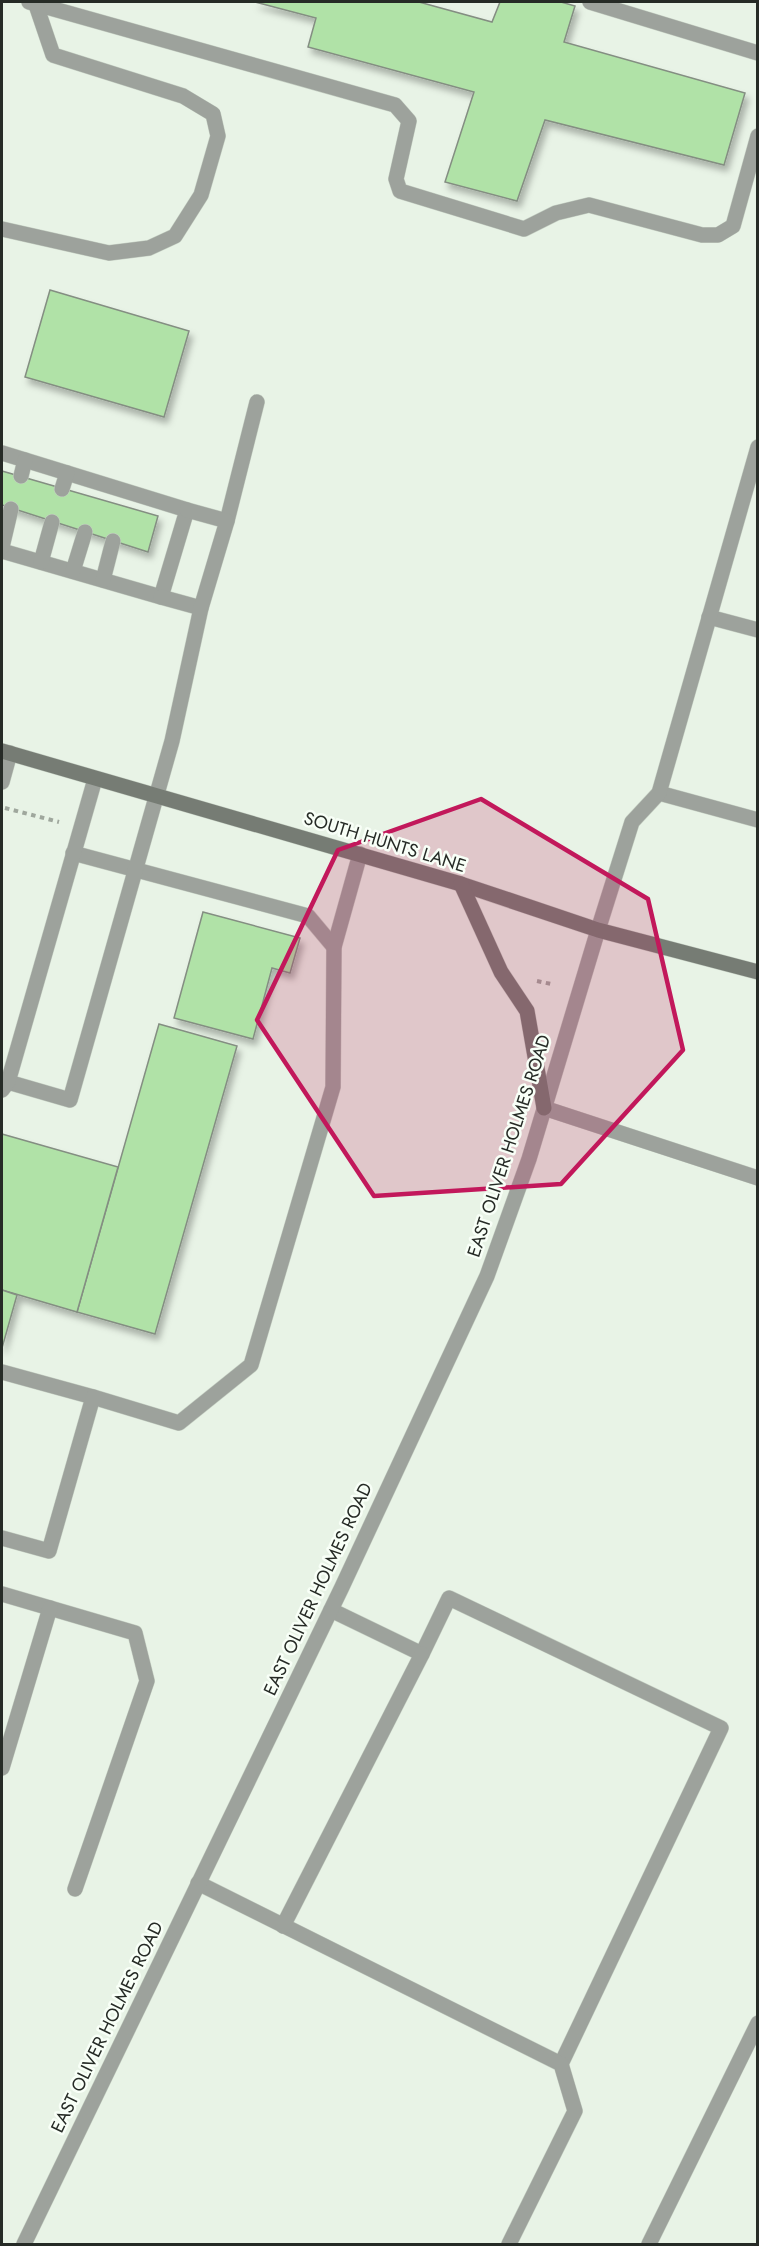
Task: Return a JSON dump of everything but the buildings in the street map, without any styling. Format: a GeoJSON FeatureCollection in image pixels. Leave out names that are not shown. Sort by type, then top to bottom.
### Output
{"type":"FeatureCollection","features":[{"type":"Feature","properties":{"kind":"main road","name":"SOUTH HUNTS LANE"},"geometry":{"type":"LineString","coordinates":[[6,752],[461,884],[598,930],[758,972]]}},
{"type":"Feature","properties":{"kind":"main road"},"geometry":{"type":"LineString","coordinates":[[461,884],[501,972],[527,1011],[544,1108]]}},
{"type":"Feature","properties":{"kind":"street"},"geometry":{"type":"LineString","coordinates":[[33,2],[395,105],[410,121],[396,179],[400,191],[524,229],[556,213],[589,205],[702,235],[718,235],[733,226],[758,136]]}},
{"type":"Feature","properties":{"kind":"street"},"geometry":{"type":"LineString","coordinates":[[2,229],[109,253],[149,248],[175,236],[201,195],[218,136],[213,114],[183,96],[53,56],[33,2]]}},
{"type":"Feature","properties":{"kind":"street"},"geometry":{"type":"LineString","coordinates":[[590,2],[758,53]]}},
{"type":"Feature","properties":{"kind":"street"},"geometry":{"type":"LineString","coordinates":[[95,779],[5,1086],[70,1100],[172,741],[201,608],[227,521],[257,402]]}},
{"type":"Feature","properties":{"kind":"street"},"geometry":{"type":"LineString","coordinates":[[758,447],[659,793],[758,820]]}},
{"type":"Feature","properties":{"kind":"street"},"geometry":{"type":"LineString","coordinates":[[2,453],[99,483],[125,499],[187,510],[227,521]]}},
{"type":"Feature","properties":{"kind":"street"},"geometry":{"type":"LineString","coordinates":[[21,476],[25,460]]}},
{"type":"Feature","properties":{"kind":"street"},"geometry":{"type":"LineString","coordinates":[[62,489],[67,473]]}},
{"type":"Feature","properties":{"kind":"street"},"geometry":{"type":"LineString","coordinates":[[94,498],[99,483]]}},
{"type":"Feature","properties":{"kind":"street"},"geometry":{"type":"LineString","coordinates":[[11,508],[2,549],[201,608]]}},
{"type":"Feature","properties":{"kind":"street"},"geometry":{"type":"LineString","coordinates":[[161,597],[187,510]]}},
{"type":"Feature","properties":{"kind":"street"},"geometry":{"type":"LineString","coordinates":[[41,562],[52,522]]}},
{"type":"Feature","properties":{"kind":"street"},"geometry":{"type":"LineString","coordinates":[[73,571],[85,531]]}},
{"type":"Feature","properties":{"kind":"street"},"geometry":{"type":"LineString","coordinates":[[103,580],[113,541]]}},
{"type":"Feature","properties":{"kind":"street"},"geometry":{"type":"LineString","coordinates":[[709,617],[758,630]]}},
{"type":"Feature","properties":{"kind":"street"},"geometry":{"type":"LineString","coordinates":[[2,782],[6,752]]}},
{"type":"Feature","properties":{"kind":"street","name":"EAST OLIVER HOLMES ROAD"},"geometry":{"type":"LineString","coordinates":[[24,2244],[331,1610],[487,1276],[544,1108],[632,822],[659,793]]}},
{"type":"Feature","properties":{"kind":"street"},"geometry":{"type":"LineString","coordinates":[[73,854],[308,916],[334,947]]}},
{"type":"Feature","properties":{"kind":"street"},"geometry":{"type":"LineString","coordinates":[[2,1372],[179,1423],[250,1365],[333,1087],[334,947],[360,854]]}},
{"type":"Feature","properties":{"kind":"street"},"geometry":{"type":"LineString","coordinates":[[544,1108],[758,1178]]}},
{"type":"Feature","properties":{"kind":"street"},"geometry":{"type":"LineString","coordinates":[[2,1538],[49,1551],[93,1397]]}},
{"type":"Feature","properties":{"kind":"street"},"geometry":{"type":"LineString","coordinates":[[2,1594],[135,1633],[147,1681],[75,1890]]}},
{"type":"Feature","properties":{"kind":"street"},"geometry":{"type":"LineString","coordinates":[[283,1926],[449,1598],[721,1728],[561,2064],[575,2111],[509,2244]]}},
{"type":"Feature","properties":{"kind":"street"},"geometry":{"type":"LineString","coordinates":[[2,1768],[51,1608]]}},
{"type":"Feature","properties":{"kind":"street"},"geometry":{"type":"LineString","coordinates":[[331,1610],[422,1654]]}},
{"type":"Feature","properties":{"kind":"street"},"geometry":{"type":"LineString","coordinates":[[198,1883],[561,2064]]}},
{"type":"Feature","properties":{"kind":"street"},"geometry":{"type":"LineString","coordinates":[[649,2244],[758,2023]]}},
{"type":"Feature","properties":{"kind":"path"},"geometry":{"type":"LineString","coordinates":[[537,981],[551,984]]}},
{"type":"Feature","properties":{"kind":"highlighted area"},"geometry":{"type":"Polygon","coordinates":[[[481,799],[648,899],[683,1050],[561,1184],[374,1196],[257,1020],[338,850],[481,799]]]}}]}
